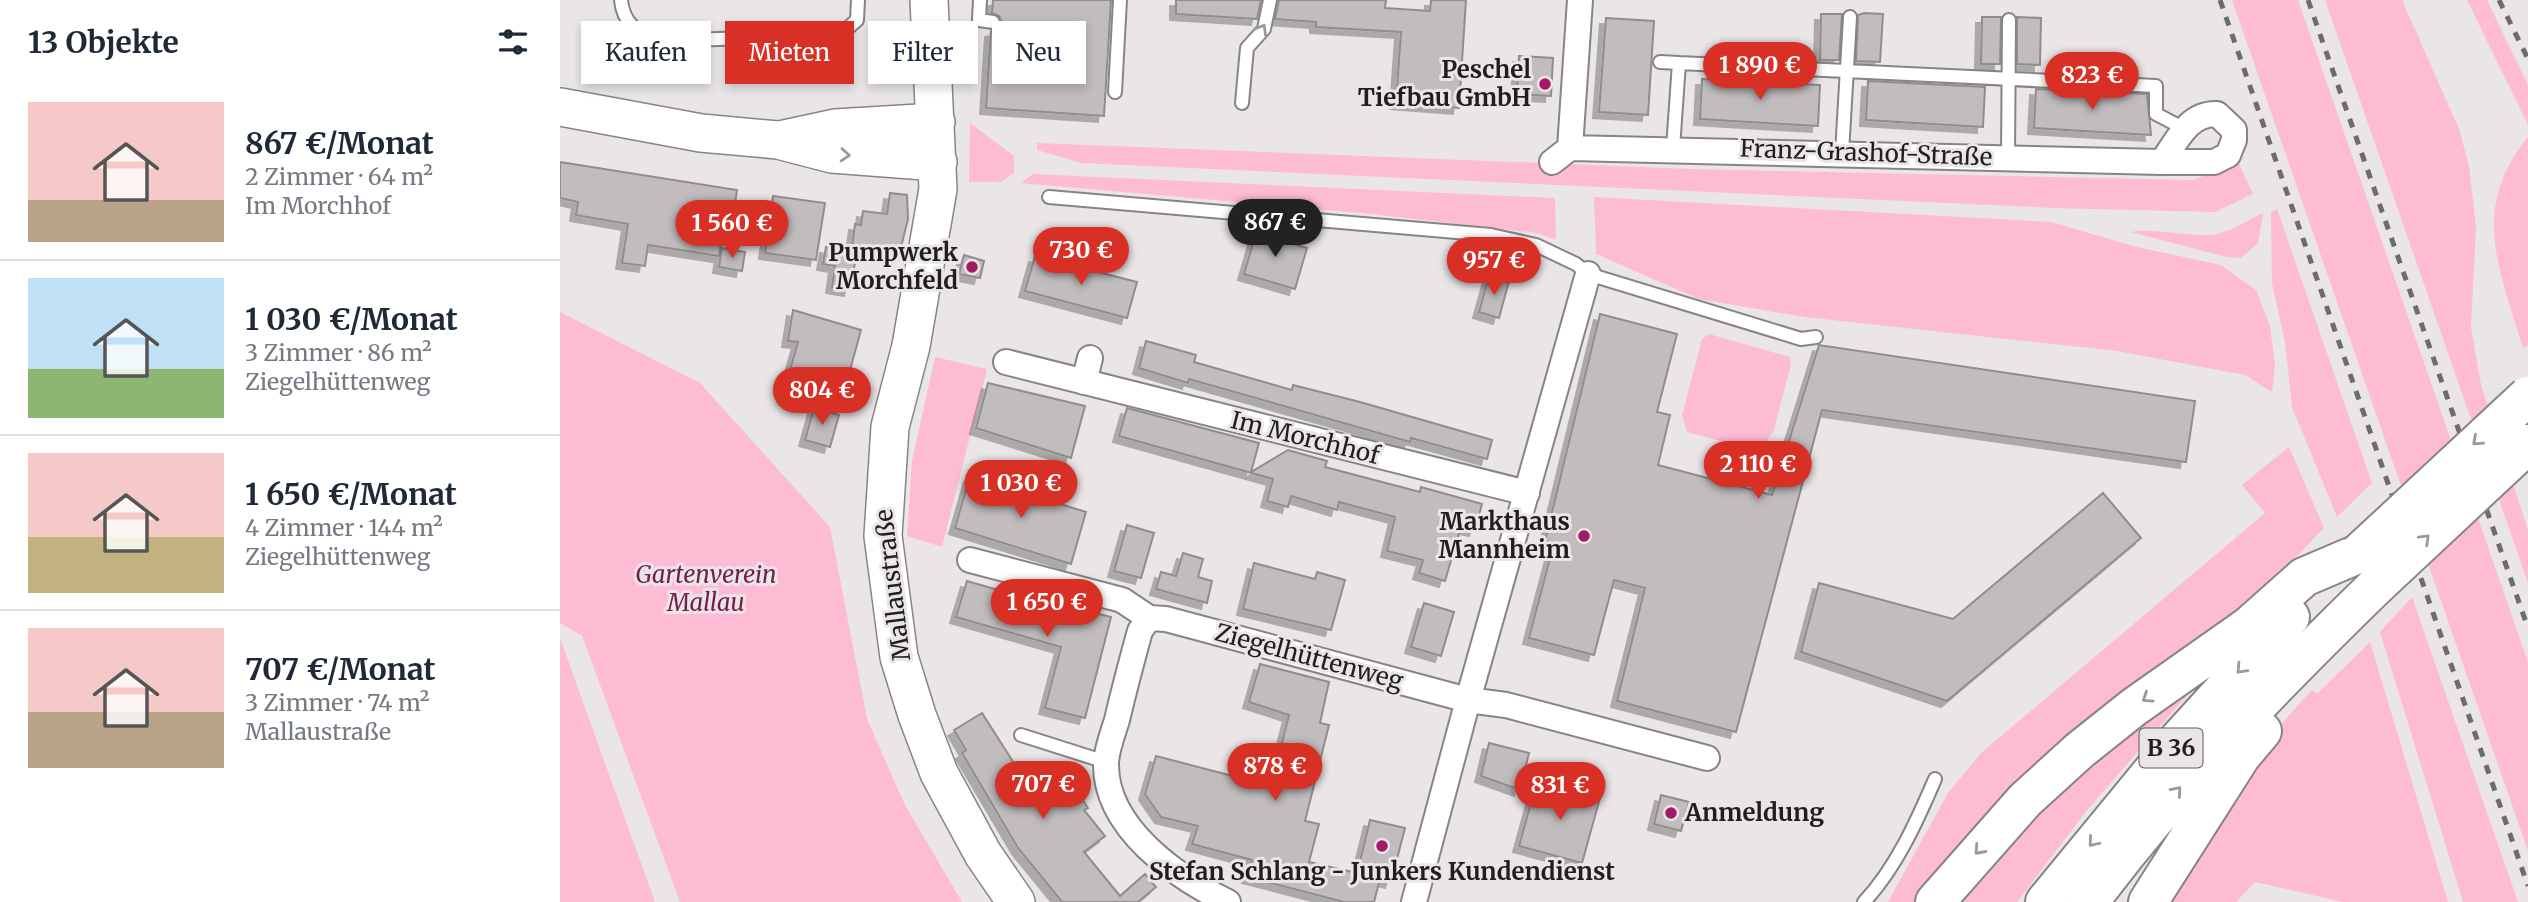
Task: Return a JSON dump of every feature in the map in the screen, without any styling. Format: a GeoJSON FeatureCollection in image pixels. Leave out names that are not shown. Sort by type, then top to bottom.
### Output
{"type":"FeatureCollection","features":[{"type":"Feature","properties":{"kind":"highway","name":"B 36"},"geometry":{"type":"LineString","coordinates":[[2089,902],[2211,753],[2323,649],[2367,570],[2528,396]]}},
{"type":"Feature","properties":{"kind":"highway","name":"B 36"},"geometry":{"type":"LineString","coordinates":[[2367,570],[2528,444]]}},
{"type":"Feature","properties":{"kind":"highway"},"geometry":{"type":"LineString","coordinates":[[1935,902],[2016,809],[2080,750],[2134,707],[2301,592],[2367,570]]}},
{"type":"Feature","properties":{"kind":"highway","name":"B 36"},"geometry":{"type":"LineString","coordinates":[[2045,902],[2301,592]]}},
{"type":"Feature","properties":{"kind":"highway"},"geometry":{"type":"LineString","coordinates":[[2148,902],[2241,756],[2323,649]]}},
{"type":"Feature","properties":{"kind":"main road","name":"Mallaustraße"},"geometry":{"type":"LineString","coordinates":[[929,0],[938,189],[911,346],[890,427],[883,536],[899,657],[917,715],[939,773],[983,854],[1016,902]]}},
{"type":"Feature","properties":{"kind":"main road"},"geometry":{"type":"LineString","coordinates":[[560,107],[701,133],[778,141],[832,154],[938,162]]}},
{"type":"Feature","properties":{"kind":"main road"},"geometry":{"type":"LineString","coordinates":[[778,141],[835,128],[936,122]]}},
{"type":"Feature","properties":{"kind":"street","name":"Franz-Grashof-Straße"},"geometry":{"type":"LineString","coordinates":[[1580,0],[1561,155],[1673,148],[2162,162],[2214,162],[2228,155],[2234,139],[2234,130],[2217,114],[2194,118],[2162,162]]}},
{"type":"Feature","properties":{"kind":"street"},"geometry":{"type":"LineString","coordinates":[[1414,902],[1588,274]]}},
{"type":"Feature","properties":{"kind":"street"},"geometry":{"type":"LineString","coordinates":[[1084,382],[1090,358]]}},
{"type":"Feature","properties":{"kind":"street","name":"Im Morchhof"},"geometry":{"type":"LineString","coordinates":[[1006,362],[1527,493]]}},
{"type":"Feature","properties":{"kind":"street","name":"Ziegelhüttenweg"},"geometry":{"type":"LineString","coordinates":[[970,560],[1122,600],[1149,618],[1166,619],[1468,700]]}},
{"type":"Feature","properties":{"kind":"street"},"geometry":{"type":"LineString","coordinates":[[1149,618],[1140,631],[1107,762],[1111,790],[1138,837],[1178,873],[1228,902]]}},
{"type":"Feature","properties":{"kind":"street"},"geometry":{"type":"LineString","coordinates":[[1468,700],[1506,705],[1707,758]]}},
{"type":"Feature","properties":{"kind":"lane"},"geometry":{"type":"LineString","coordinates":[[621,0],[628,23],[636,31],[658,41],[840,35],[857,20],[858,0]]}},
{"type":"Feature","properties":{"kind":"lane"},"geometry":{"type":"LineString","coordinates":[[980,0],[979,20],[992,22]]}},
{"type":"Feature","properties":{"kind":"lane"},"geometry":{"type":"LineString","coordinates":[[1115,92],[1120,0]]}},
{"type":"Feature","properties":{"kind":"lane"},"geometry":{"type":"LineString","coordinates":[[1242,103],[1247,48],[1264,29],[1270,0]]}},
{"type":"Feature","properties":{"kind":"lane"},"geometry":{"type":"LineString","coordinates":[[1842,153],[1850,17]]}},
{"type":"Feature","properties":{"kind":"lane"},"geometry":{"type":"LineString","coordinates":[[2008,157],[2009,20]]}},
{"type":"Feature","properties":{"kind":"lane"},"geometry":{"type":"LineString","coordinates":[[1660,62],[2156,86],[2156,114],[2185,129]]}},
{"type":"Feature","properties":{"kind":"lane"},"geometry":{"type":"LineString","coordinates":[[1673,148],[1679,63]]}},
{"type":"Feature","properties":{"kind":"lane"},"geometry":{"type":"LineString","coordinates":[[1049,197],[1491,235],[1536,245],[1576,264],[1588,274],[1801,339],[1816,337]]}},
{"type":"Feature","properties":{"kind":"lane"},"geometry":{"type":"LineString","coordinates":[[1021,735],[1107,762]]}},
{"type":"Feature","properties":{"kind":"lane"},"geometry":{"type":"LineString","coordinates":[[1864,902],[1876,889],[1919,816],[1935,779]]}},
{"type":"Feature","properties":{"kind":"green space"},"geometry":{"type":"Polygon","coordinates":[[[2232,0],[2298,0],[2528,662],[2528,851],[2232,0]]]}},
{"type":"Feature","properties":{"kind":"green space"},"geometry":{"type":"Polygon","coordinates":[[[2325,0],[2402,0],[2459,129],[2469,166],[2476,227],[2471,327],[2481,385],[2528,530],[2528,583],[2325,0]]]}},
{"type":"Feature","properties":{"kind":"green space"},"geometry":{"type":"Polygon","coordinates":[[[2467,0],[2487,0],[2528,85],[2528,125],[2467,0]]]}},
{"type":"Feature","properties":{"kind":"green space"},"geometry":{"type":"Polygon","coordinates":[[[970,123],[1014,156],[1014,173],[1001,182],[969,182],[970,123]]]}},
{"type":"Feature","properties":{"kind":"green space"},"geometry":{"type":"Polygon","coordinates":[[[2528,137],[2528,345],[2523,349],[2499,266],[2494,215],[2499,189],[2510,164],[2528,137]]]}},
{"type":"Feature","properties":{"kind":"green space"},"geometry":{"type":"Polygon","coordinates":[[[1037,143],[1691,169],[2193,180],[2238,162],[2253,194],[2215,212],[2054,208],[1081,163],[1037,150],[1037,143]]]}},
{"type":"Feature","properties":{"kind":"green space"},"geometry":{"type":"Polygon","coordinates":[[[1033,174],[1555,198],[1556,240],[1536,233],[1362,213],[1020,183],[1033,174]]]}},
{"type":"Feature","properties":{"kind":"green space"},"geometry":{"type":"Polygon","coordinates":[[[1594,197],[2051,222],[2137,247],[2221,265],[2256,290],[2270,326],[2275,366],[2272,392],[2245,375],[2117,351],[1804,317],[1699,299],[1596,254],[1594,197]]]}},
{"type":"Feature","properties":{"kind":"green space"},"geometry":{"type":"Polygon","coordinates":[[[2277,209],[2372,483],[2337,517],[2292,407],[2285,342],[2272,284],[2271,212],[2277,209]]]}},
{"type":"Feature","properties":{"kind":"green space"},"geometry":{"type":"Polygon","coordinates":[[[2263,213],[2258,243],[2241,258],[2227,257],[2130,232],[2214,234],[2229,230],[2263,213]]]}},
{"type":"Feature","properties":{"kind":"green space","name":"Gartenverein Mallau"},"geometry":{"type":"Polygon","coordinates":[[[560,312],[700,383],[830,527],[867,719],[905,805],[962,902],[680,902],[582,636],[560,623],[560,312]]]}},
{"type":"Feature","properties":{"kind":"green space"},"geometry":{"type":"Polygon","coordinates":[[[1709,334],[1790,357],[1791,364],[1774,430],[1760,451],[1687,432],[1682,415],[1702,339],[1709,334]]]}},
{"type":"Feature","properties":{"kind":"green space"},"geometry":{"type":"Polygon","coordinates":[[[935,357],[987,369],[942,547],[907,536],[912,461],[935,357]]]}},
{"type":"Feature","properties":{"kind":"green space"},"geometry":{"type":"Polygon","coordinates":[[[2289,447],[2324,528],[2253,602],[1920,902],[1888,902],[1948,793],[1981,753],[2265,513],[2242,485],[2289,447]]]}},
{"type":"Feature","properties":{"kind":"green space"},"geometry":{"type":"Polygon","coordinates":[[[2412,597],[2518,902],[2463,902],[2380,632],[2412,597]]]}},
{"type":"Feature","properties":{"kind":"green space"},"geometry":{"type":"Polygon","coordinates":[[[561,641],[655,902],[560,902],[561,641]]]}},
{"type":"Feature","properties":{"kind":"green space"},"geometry":{"type":"Polygon","coordinates":[[[2370,642],[2448,902],[2343,902],[2255,882],[2236,902],[2160,902],[2231,792],[2269,739],[2312,690],[2317,694],[2370,642]]]}},
{"type":"Feature","properties":{"kind":"green space"},"geometry":{"type":"Polygon","coordinates":[[[2196,685],[2088,809],[2017,902],[1950,902],[2062,779],[2196,685]]]}},
{"type":"Feature","properties":{"kind":"building"},"geometry":{"type":"Polygon","coordinates":[[[993,0],[1111,0],[1104,116],[986,108],[991,31],[992,84],[1086,84],[1086,21],[1001,21],[999,16],[992,13],[993,0]]]}},
{"type":"Feature","properties":{"kind":"building"},"geometry":{"type":"Polygon","coordinates":[[[1176,0],[1261,0],[1257,19],[1176,14],[1176,0]]]}},
{"type":"Feature","properties":{"kind":"building"},"geometry":{"type":"Polygon","coordinates":[[[1279,0],[1386,0],[1385,8],[1430,11],[1431,0],[1466,0],[1459,108],[1396,103],[1401,32],[1316,27],[1316,22],[1275,19],[1279,0]]]}},
{"type":"Feature","properties":{"kind":"building"},"geometry":{"type":"Polygon","coordinates":[[[1821,14],[1842,14],[1839,60],[1820,60],[1821,14]]]}},
{"type":"Feature","properties":{"kind":"building"},"geometry":{"type":"Polygon","coordinates":[[[1883,14],[1880,62],[1856,61],[1858,15],[1883,14]]]}},
{"type":"Feature","properties":{"kind":"building"},"geometry":{"type":"Polygon","coordinates":[[[1982,17],[2001,17],[2000,64],[1981,64],[1982,17]]]}},
{"type":"Feature","properties":{"kind":"building"},"geometry":{"type":"Polygon","coordinates":[[[2017,17],[2041,18],[2040,65],[2017,64],[2017,17]]]}},
{"type":"Feature","properties":{"kind":"building"},"geometry":{"type":"Polygon","coordinates":[[[1606,18],[1654,21],[1648,115],[1599,112],[1606,18]]]}},
{"type":"Feature","properties":{"kind":"building"},"geometry":{"type":"Polygon","coordinates":[[[1519,56],[1553,58],[1551,96],[1517,94],[1519,56]]]}},
{"type":"Feature","properties":{"kind":"building"},"geometry":{"type":"Polygon","coordinates":[[[1702,79],[1820,85],[1818,126],[1700,119],[1702,79]]]}},
{"type":"Feature","properties":{"kind":"building"},"geometry":{"type":"Polygon","coordinates":[[[1868,81],[1985,87],[1983,127],[1866,120],[1868,81]]]}},
{"type":"Feature","properties":{"kind":"building"},"geometry":{"type":"Polygon","coordinates":[[[2036,89],[2147,94],[2151,135],[2034,128],[2036,89]]]}},
{"type":"Feature","properties":{"kind":"building"},"geometry":{"type":"Polygon","coordinates":[[[560,162],[737,190],[733,217],[725,215],[719,256],[648,245],[645,266],[622,263],[628,224],[576,215],[578,202],[560,198],[560,162]]]}},
{"type":"Feature","properties":{"kind":"building"},"geometry":{"type":"Polygon","coordinates":[[[890,193],[907,195],[908,219],[898,259],[852,248],[855,224],[861,225],[863,211],[887,214],[890,193]]]}},
{"type":"Feature","properties":{"kind":"building"},"geometry":{"type":"Polygon","coordinates":[[[773,196],[825,203],[816,260],[765,253],[773,196]]]}},
{"type":"Feature","properties":{"kind":"building"},"geometry":{"type":"Polygon","coordinates":[[[1258,226],[1285,233],[1282,241],[1307,248],[1295,289],[1244,274],[1258,226]]]}},
{"type":"Feature","properties":{"kind":"building"},"geometry":{"type":"Polygon","coordinates":[[[826,247],[857,252],[850,290],[832,287],[835,266],[823,264],[826,247]]]}},
{"type":"Feature","properties":{"kind":"building"},"geometry":{"type":"Polygon","coordinates":[[[722,248],[745,252],[742,271],[719,267],[722,248]]]}},
{"type":"Feature","properties":{"kind":"building","name":"Pumpwerk Morchfeld"},"geometry":{"type":"Polygon","coordinates":[[[964,255],[984,261],[980,278],[959,274],[964,255]]]}},
{"type":"Feature","properties":{"kind":"building"},"geometry":{"type":"Polygon","coordinates":[[[1035,256],[1137,282],[1127,318],[1025,291],[1035,256]]]}},
{"type":"Feature","properties":{"kind":"building"},"geometry":{"type":"Polygon","coordinates":[[[1489,276],[1509,281],[1499,318],[1479,312],[1489,276]]]}},
{"type":"Feature","properties":{"kind":"building"},"geometry":{"type":"Polygon","coordinates":[[[793,310],[861,330],[847,381],[814,372],[805,401],[789,396],[792,386],[786,384],[798,342],[788,341],[793,310]]]}},
{"type":"Feature","properties":{"kind":"building"},"geometry":{"type":"Polygon","coordinates":[[[1600,314],[1677,334],[1657,412],[1670,415],[1658,465],[1772,495],[1819,345],[2195,401],[2186,462],[1822,410],[1736,732],[1617,701],[1645,588],[1614,580],[1594,655],[1529,638],[1554,543],[1545,541],[1600,314]]]}},
{"type":"Feature","properties":{"kind":"building"},"geometry":{"type":"Polygon","coordinates":[[[1146,341],[1196,355],[1194,362],[1292,390],[1293,385],[1360,402],[1492,440],[1487,459],[1411,438],[1410,442],[1189,379],[1188,383],[1139,368],[1146,341]]]}},
{"type":"Feature","properties":{"kind":"building"},"geometry":{"type":"Polygon","coordinates":[[[988,383],[1085,406],[1071,458],[976,428],[988,383]]]}},
{"type":"Feature","properties":{"kind":"building"},"geometry":{"type":"Polygon","coordinates":[[[814,408],[839,415],[830,447],[805,440],[814,408]]]}},
{"type":"Feature","properties":{"kind":"building"},"geometry":{"type":"Polygon","coordinates":[[[1127,408],[1259,443],[1251,472],[1288,450],[1327,461],[1325,467],[1420,492],[1421,487],[1482,504],[1475,530],[1461,527],[1445,581],[1419,573],[1423,560],[1387,551],[1395,517],[1339,502],[1337,510],[1291,496],[1288,507],[1267,501],[1273,479],[1119,436],[1127,408]]]}},
{"type":"Feature","properties":{"kind":"building"},"geometry":{"type":"Polygon","coordinates":[[[970,476],[1086,512],[1071,564],[955,528],[970,476]]]}},
{"type":"Feature","properties":{"kind":"building"},"geometry":{"type":"Polygon","coordinates":[[[2103,493],[2141,538],[1947,701],[1801,652],[1819,583],[1953,619],[2103,493]]]}},
{"type":"Feature","properties":{"kind":"building"},"geometry":{"type":"Polygon","coordinates":[[[1127,525],[1154,533],[1141,578],[1114,571],[1127,525]]]}},
{"type":"Feature","properties":{"kind":"building"},"geometry":{"type":"Polygon","coordinates":[[[1183,553],[1203,559],[1198,577],[1212,581],[1207,603],[1156,589],[1161,572],[1176,576],[1183,553]]]}},
{"type":"Feature","properties":{"kind":"building"},"geometry":{"type":"Polygon","coordinates":[[[1254,563],[1315,579],[1317,572],[1345,580],[1331,630],[1243,609],[1254,563]]]}},
{"type":"Feature","properties":{"kind":"building"},"geometry":{"type":"Polygon","coordinates":[[[967,581],[1070,611],[1071,607],[1111,617],[1085,718],[1045,708],[1061,647],[956,617],[967,581]]]}},
{"type":"Feature","properties":{"kind":"building"},"geometry":{"type":"Polygon","coordinates":[[[1424,603],[1454,612],[1441,656],[1411,647],[1424,603]]]}},
{"type":"Feature","properties":{"kind":"building"},"geometry":{"type":"Polygon","coordinates":[[[1260,664],[1329,682],[1320,723],[1329,725],[1305,821],[1319,824],[1309,862],[1357,873],[1370,820],[1405,828],[1391,882],[1380,879],[1374,902],[1344,902],[1248,877],[1252,860],[1192,844],[1198,826],[1161,817],[1145,794],[1156,756],[1271,786],[1289,715],[1249,702],[1260,664]]]}},
{"type":"Feature","properties":{"kind":"building"},"geometry":{"type":"Polygon","coordinates":[[[982,713],[1033,793],[1065,773],[1088,808],[1084,810],[1105,836],[1084,852],[1120,896],[1145,874],[1156,887],[1138,902],[1062,902],[1018,848],[962,753],[966,750],[954,730],[982,713]]]}},
{"type":"Feature","properties":{"kind":"building"},"geometry":{"type":"Polygon","coordinates":[[[1489,743],[1529,753],[1520,790],[1481,776],[1489,743]]]}},
{"type":"Feature","properties":{"kind":"building"},"geometry":{"type":"Polygon","coordinates":[[[1537,781],[1600,798],[1582,863],[1519,846],[1537,781]]]}},
{"type":"Feature","properties":{"kind":"building","name":"Anmeldung"},"geometry":{"type":"Polygon","coordinates":[[[1661,795],[1689,802],[1681,831],[1654,824],[1661,795]]]}},
{"type":"Feature","properties":{"kind":"railway"},"geometry":{"type":"LineString","coordinates":[[2220,0],[2528,886]]}},
{"type":"Feature","properties":{"kind":"railway"},"geometry":{"type":"LineString","coordinates":[[2308,0],[2528,628]]}},
{"type":"Feature","properties":{"kind":"railway"},"geometry":{"type":"LineString","coordinates":[[2499,0],[2528,59]]}},
{"type":"Feature","properties":{"kind":"place","name":"Peschel Tiefbau GmbH"},"geometry":{"type":"Point","coordinates":[1545,84]}},
{"type":"Feature","properties":{"kind":"place","name":"Pumpwerk Morchfeld"},"geometry":{"type":"Point","coordinates":[972,267]}},
{"type":"Feature","properties":{"kind":"place","name":"Markthaus Mannheim"},"geometry":{"type":"Point","coordinates":[1584,536]}},
{"type":"Feature","properties":{"kind":"place","name":"Anmeldung"},"geometry":{"type":"Point","coordinates":[1671,813]}},
{"type":"Feature","properties":{"kind":"place","name":"Stefan Schlang - Junkers Kundendienst"},"geometry":{"type":"Point","coordinates":[1382,846]}}]}
